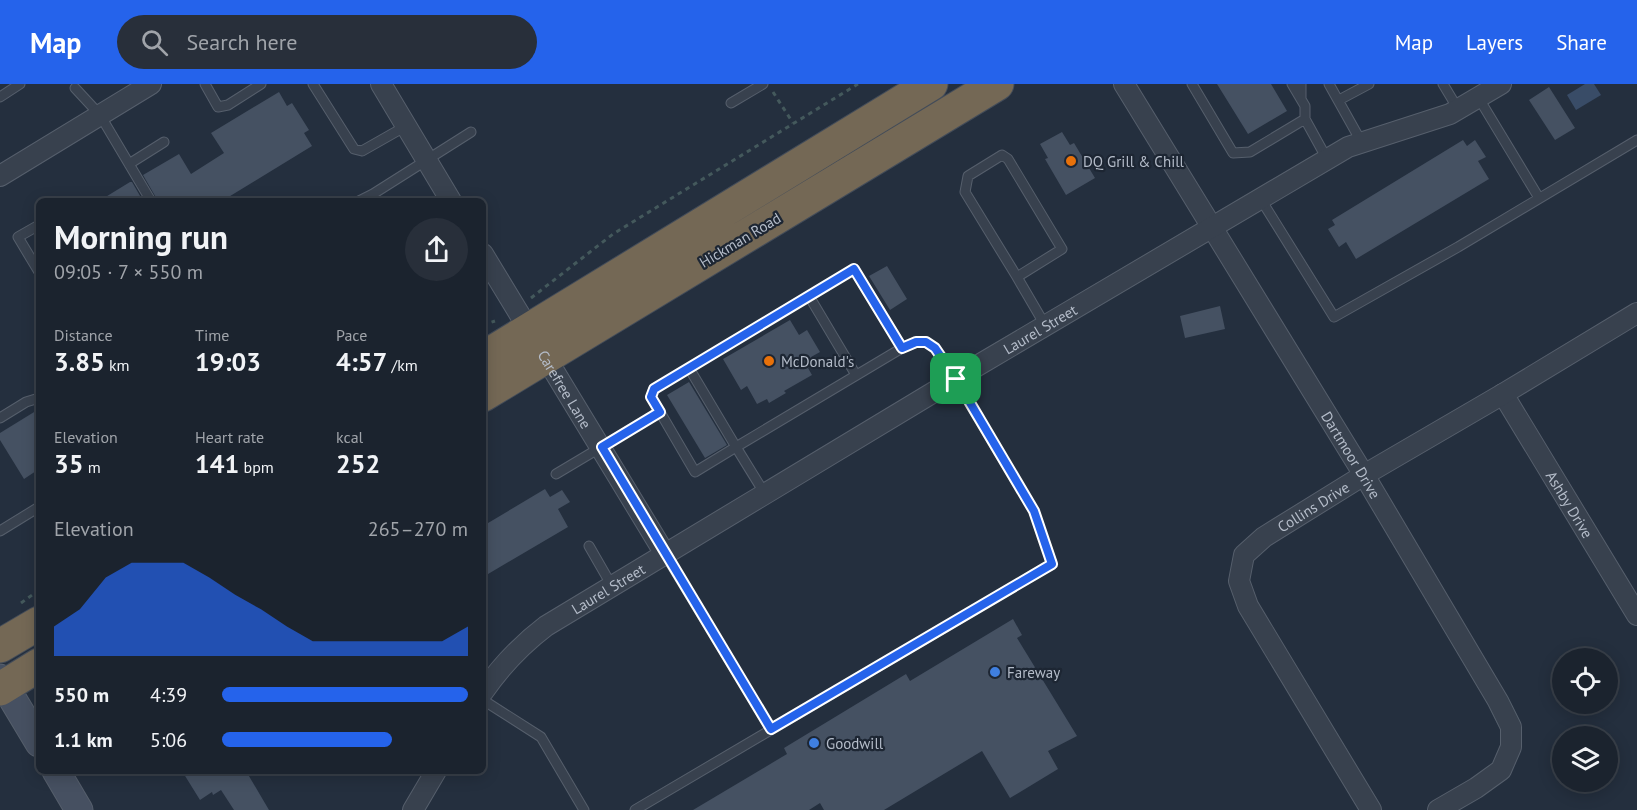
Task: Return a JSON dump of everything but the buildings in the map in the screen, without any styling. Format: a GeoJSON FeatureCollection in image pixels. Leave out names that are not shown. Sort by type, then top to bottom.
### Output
{"type":"FeatureCollection","features":[{"type":"Feature","properties":{"kind":"highway","name":"Hickman Road"},"geometry":{"type":"LineString","coordinates":[[486,391],[530,332],[931,84]]}},
{"type":"Feature","properties":{"kind":"highway","name":"Hickman Road"},"geometry":{"type":"LineString","coordinates":[[486,356],[998,84]]}},
{"type":"Feature","properties":{"kind":"highway"},"geometry":{"type":"LineString","coordinates":[[0,646],[36,625]]}},
{"type":"Feature","properties":{"kind":"highway"},"geometry":{"type":"LineString","coordinates":[[2,684],[36,667]]}},
{"type":"Feature","properties":{"kind":"street"},"geometry":{"type":"LineString","coordinates":[[0,176],[151,84]]}},
{"type":"Feature","properties":{"kind":"street"},"geometry":{"type":"LineString","coordinates":[[381,84],[449,198]]}},
{"type":"Feature","properties":{"kind":"street","name":"Dartmoor Drive"},"geometry":{"type":"LineString","coordinates":[[1124,84],[1364,475],[1498,701],[1511,727],[1511,747],[1501,770],[1438,810]]}},
{"type":"Feature","properties":{"kind":"street","name":"Laurel Street"},"geometry":{"type":"LineString","coordinates":[[486,688],[514,653],[536,633],[1045,325],[1348,147],[1450,114],[1501,84]]}},
{"type":"Feature","properties":{"kind":"street","name":"Carefree Lane"},"geometry":{"type":"LineString","coordinates":[[486,259],[665,554]]}},
{"type":"Feature","properties":{"kind":"street","name":"Collins Drive"},"geometry":{"type":"LineString","coordinates":[[1371,810],[1248,606],[1239,581],[1244,555],[1264,537],[1364,475],[1637,313]]}},
{"type":"Feature","properties":{"kind":"street","name":"Ashby Drive"},"geometry":{"type":"LineString","coordinates":[[1503,394],[1637,615]]}},
{"type":"Feature","properties":{"kind":"street"},"geometry":{"type":"LineString","coordinates":[[2,684],[36,738]]}},
{"type":"Feature","properties":{"kind":"street"},"geometry":{"type":"LineString","coordinates":[[58,774],[79,810]]}},
{"type":"Feature","properties":{"kind":"street"},"geometry":{"type":"LineString","coordinates":[[413,810],[434,774]]}},
{"type":"Feature","properties":{"kind":"lane"},"geometry":{"type":"LineString","coordinates":[[0,97],[20,84]]}},
{"type":"Feature","properties":{"kind":"lane"},"geometry":{"type":"LineString","coordinates":[[205,84],[218,107],[228,105],[261,84]]}},
{"type":"Feature","properties":{"kind":"lane"},"geometry":{"type":"LineString","coordinates":[[313,84],[354,149],[362,151],[406,126]]}},
{"type":"Feature","properties":{"kind":"lane"},"geometry":{"type":"LineString","coordinates":[[731,103],[763,84]]}},
{"type":"Feature","properties":{"kind":"lane"},"geometry":{"type":"LineString","coordinates":[[1192,84],[1233,153],[1250,152],[1305,119]]}},
{"type":"Feature","properties":{"kind":"lane"},"geometry":{"type":"LineString","coordinates":[[1292,84],[1305,106],[1305,119],[1327,159]]}},
{"type":"Feature","properties":{"kind":"lane"},"geometry":{"type":"LineString","coordinates":[[1301,84],[1301,99]]}},
{"type":"Feature","properties":{"kind":"lane"},"geometry":{"type":"LineString","coordinates":[[1329,84],[1362,143]]}},
{"type":"Feature","properties":{"kind":"lane"},"geometry":{"type":"LineString","coordinates":[[1339,100],[1370,84]]}},
{"type":"Feature","properties":{"kind":"lane"},"geometry":{"type":"LineString","coordinates":[[1443,84],[1458,109]]}},
{"type":"Feature","properties":{"kind":"lane"},"geometry":{"type":"LineString","coordinates":[[75,88],[100,115],[149,198]]}},
{"type":"Feature","properties":{"kind":"lane"},"geometry":{"type":"LineString","coordinates":[[1478,97],[1539,198]]}},
{"type":"Feature","properties":{"kind":"lane"},"geometry":{"type":"LineString","coordinates":[[375,197],[426,160],[471,132]]}},
{"type":"Feature","properties":{"kind":"lane"},"geometry":{"type":"LineString","coordinates":[[1260,198],[1334,317],[1458,247],[1637,140]]}},
{"type":"Feature","properties":{"kind":"lane"},"geometry":{"type":"LineString","coordinates":[[129,164],[164,142]]}},
{"type":"Feature","properties":{"kind":"lane"},"geometry":{"type":"LineString","coordinates":[[1017,277],[1062,249],[1008,159],[1002,155],[968,176],[965,192],[1045,325]]}},
{"type":"Feature","properties":{"kind":"lane"},"geometry":{"type":"LineString","coordinates":[[36,227],[18,237],[36,267]]}},
{"type":"Feature","properties":{"kind":"lane"},"geometry":{"type":"LineString","coordinates":[[634,810],[1052,564],[1034,511],[956,379],[935,348],[926,342],[916,342],[902,348],[695,471],[651,397],[654,389],[854,269],[902,348]]}},
{"type":"Feature","properties":{"kind":"lane"},"geometry":{"type":"LineString","coordinates":[[808,296],[856,375]]}},
{"type":"Feature","properties":{"kind":"lane"},"geometry":{"type":"LineString","coordinates":[[689,368],[765,494]]}},
{"type":"Feature","properties":{"kind":"lane"},"geometry":{"type":"LineString","coordinates":[[0,418],[26,402],[36,399]]}},
{"type":"Feature","properties":{"kind":"lane"},"geometry":{"type":"LineString","coordinates":[[556,474],[660,412]]}},
{"type":"Feature","properties":{"kind":"lane"},"geometry":{"type":"LineString","coordinates":[[0,531],[36,509]]}},
{"type":"Feature","properties":{"kind":"lane"},"geometry":{"type":"LineString","coordinates":[[589,546],[612,586]]}},
{"type":"Feature","properties":{"kind":"lane"},"geometry":{"type":"LineString","coordinates":[[665,554],[771,729]]}},
{"type":"Feature","properties":{"kind":"lane"},"geometry":{"type":"LineString","coordinates":[[486,702],[541,737],[584,810]]}},
{"type":"Feature","properties":{"kind":"path"},"geometry":{"type":"LineString","coordinates":[[768,84],[793,123]]}},
{"type":"Feature","properties":{"kind":"path"},"geometry":{"type":"LineString","coordinates":[[486,324],[494,321],[530,332],[613,234],[858,84]]}},
{"type":"Feature","properties":{"kind":"water"},"geometry":{"type":"Polygon","coordinates":[[[1585,84],[1594,84],[1601,95],[1576,110],[1567,95],[1585,84]]]}},
{"type":"Feature","properties":{"kind":"place","name":"DQ Grill & Chill"},"geometry":{"type":"Point","coordinates":[1071,161]}},
{"type":"Feature","properties":{"kind":"place","name":"McDonald's"},"geometry":{"type":"Point","coordinates":[769,361]}},
{"type":"Feature","properties":{"kind":"place","name":"Fareway"},"geometry":{"type":"Point","coordinates":[995,672]}},
{"type":"Feature","properties":{"kind":"place","name":"Goodwill"},"geometry":{"type":"Point","coordinates":[814,743]}},
{"type":"Feature","properties":{"kind":"route"},"geometry":{"type":"LineString","coordinates":[[854,269],[902,348],[916,342],[926,342],[935,348],[956,379],[1034,511],[1052,564],[771,729],[602,447],[660,412],[651,397],[654,389],[854,269]]}}]}
